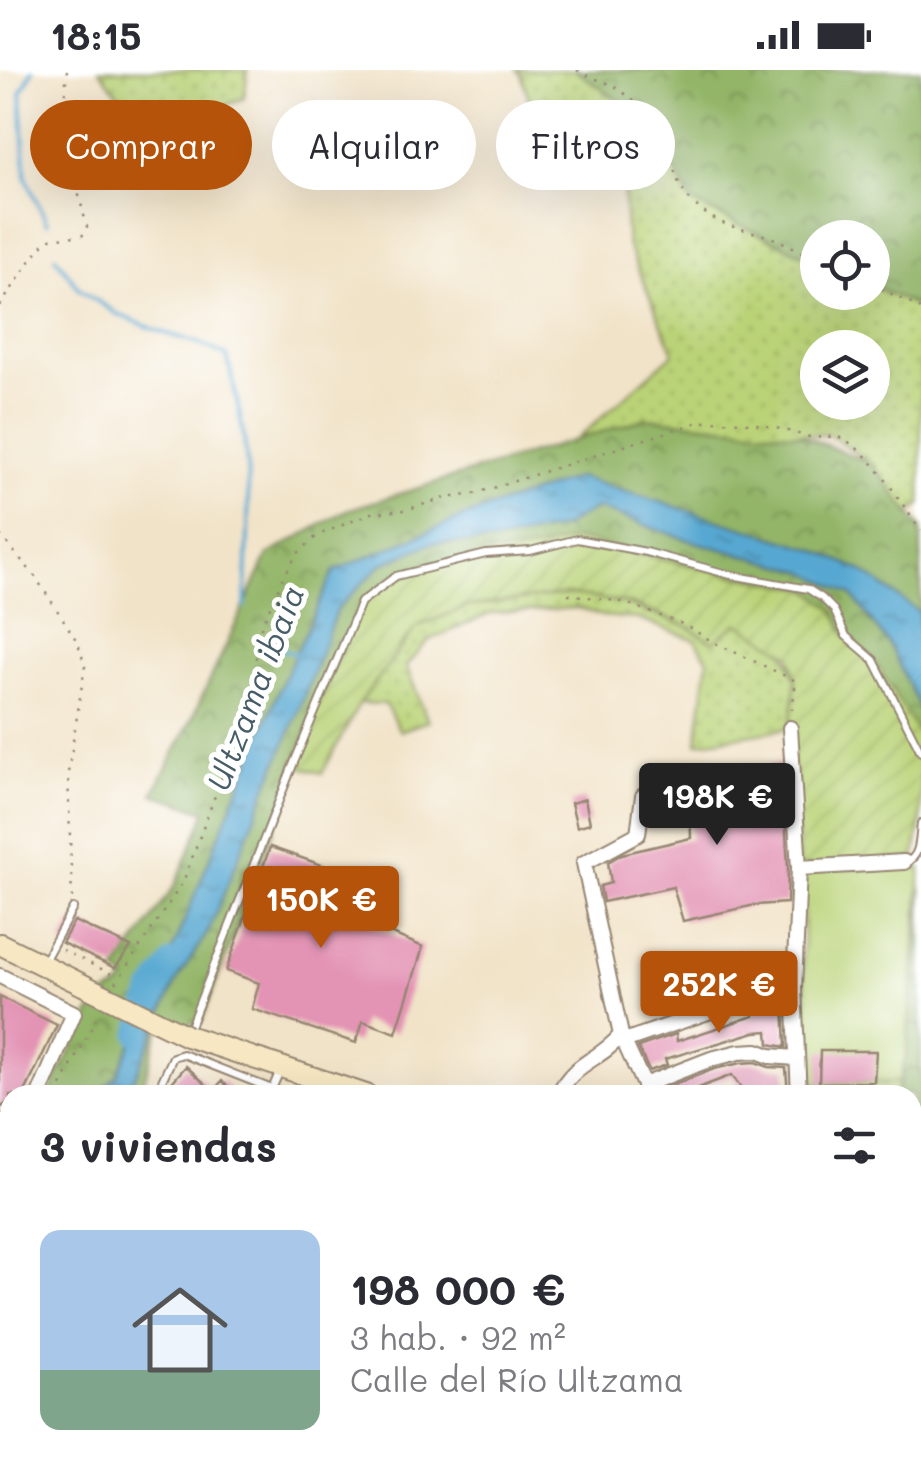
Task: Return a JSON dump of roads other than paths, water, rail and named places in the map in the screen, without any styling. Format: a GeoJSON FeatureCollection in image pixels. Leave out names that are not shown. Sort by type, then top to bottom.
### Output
{"type":"FeatureCollection","features":[{"type":"Feature","properties":{"kind":"street"},"geometry":{"type":"LineString","coordinates":[[790,728],[799,868],[794,988],[797,1085]]}},
{"type":"Feature","properties":{"kind":"street"},"geometry":{"type":"LineString","coordinates":[[642,796],[638,834],[584,863],[623,1038],[642,1085]]}},
{"type":"Feature","properties":{"kind":"street"},"geometry":{"type":"LineString","coordinates":[[799,868],[904,862]]}},
{"type":"Feature","properties":{"kind":"street"},"geometry":{"type":"LineString","coordinates":[[0,944],[49,958],[82,985],[188,1032],[336,1085]]}},
{"type":"Feature","properties":{"kind":"street"},"geometry":{"type":"LineString","coordinates":[[0,976],[74,1013],[43,1085]]}},
{"type":"Feature","properties":{"kind":"street"},"geometry":{"type":"LineString","coordinates":[[563,1085],[568,1076],[623,1038],[766,992],[794,988]]}},
{"type":"Feature","properties":{"kind":"street"},"geometry":{"type":"LineString","coordinates":[[655,1085],[712,1059],[739,1052],[796,1058]]}},
{"type":"Feature","properties":{"kind":"lane"},"geometry":{"type":"LineString","coordinates":[[188,1032],[292,765],[361,602],[396,576],[486,554],[530,551],[577,538],[808,589],[834,610],[846,636],[874,660],[921,752]]}},
{"type":"Feature","properties":{"kind":"lane"},"geometry":{"type":"LineString","coordinates":[[904,862],[916,855],[921,824]]}},
{"type":"Feature","properties":{"kind":"lane"},"geometry":{"type":"LineString","coordinates":[[49,958],[73,908]]}},
{"type":"Feature","properties":{"kind":"lane"},"geometry":{"type":"LineString","coordinates":[[160,1085],[174,1058],[183,1054],[259,1085]]}},
{"type":"Feature","properties":{"kind":"lane"},"geometry":{"type":"LineString","coordinates":[[277,1085],[281,1067]]}},
{"type":"Feature","properties":{"kind":"water"},"geometry":{"type":"Polygon","coordinates":[[[578,477],[814,549],[861,570],[919,612],[921,712],[890,646],[852,595],[806,572],[688,540],[596,508],[562,528],[495,542],[433,543],[382,564],[337,609],[209,930],[175,984],[135,1077],[128,1085],[107,1085],[117,1075],[174,946],[283,680],[334,571],[460,518],[578,477]]]}},
{"type":"Feature","properties":{"kind":"waterway"},"geometry":{"type":"LineString","coordinates":[[33,70],[21,93],[26,177],[47,223]]}},
{"type":"Feature","properties":{"kind":"waterway"},"geometry":{"type":"LineString","coordinates":[[55,256],[80,290],[119,315],[227,356],[247,465],[245,607]]}},
{"type":"Feature","properties":{"kind":"waterway"},"geometry":{"type":"LineString","coordinates":[[272,646],[296,654]]}},
{"type":"Feature","properties":{"kind":"waterway","name":"Ultzama ibaia"},"geometry":{"type":"LineString","coordinates":[[138,1035],[151,992],[173,961]]}}]}
